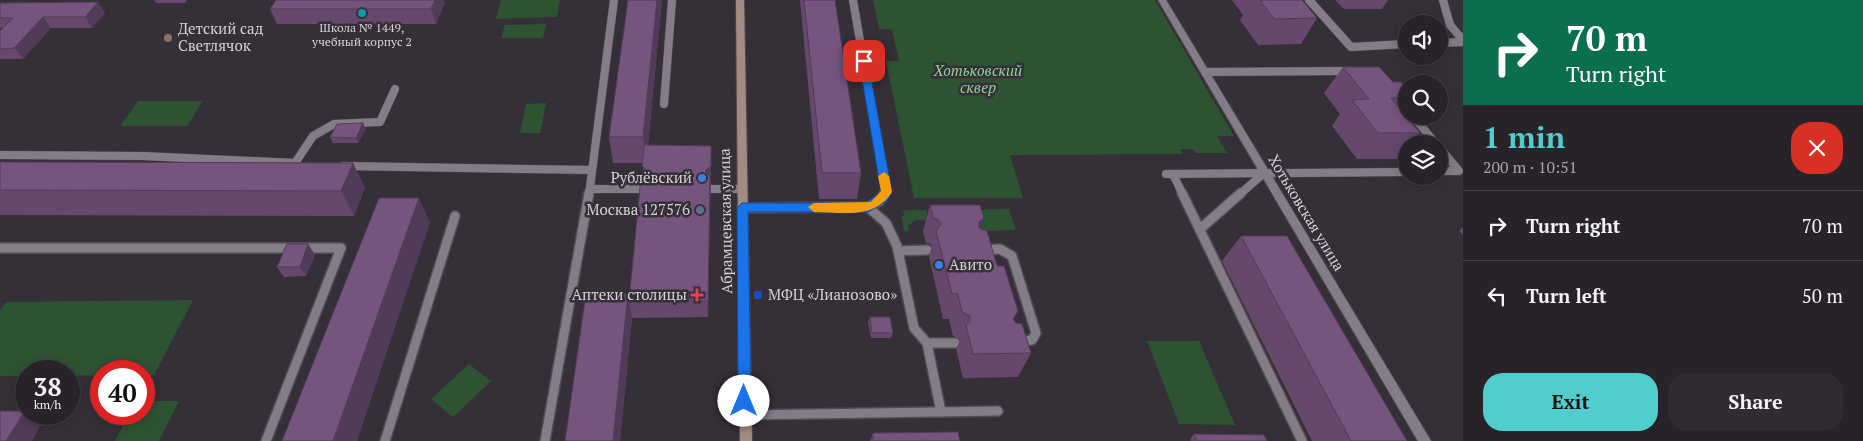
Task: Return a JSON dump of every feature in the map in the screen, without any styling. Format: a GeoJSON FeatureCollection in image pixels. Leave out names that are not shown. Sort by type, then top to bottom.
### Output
{"type":"FeatureCollection","features":[{"type":"Feature","properties":{"kind":"street","name":"Абрамцевская улица"},"geometry":{"type":"LineString","coordinates":[[740,0],[746,441]]}},
{"type":"Feature","properties":{"kind":"street","name":"Хотьковская улица"},"geometry":{"type":"LineString","coordinates":[[1162,0],[1425,441]]}},
{"type":"Feature","properties":{"kind":"lane"},"geometry":{"type":"LineString","coordinates":[[544,441],[590,189],[614,0]]}},
{"type":"Feature","properties":{"kind":"lane"},"geometry":{"type":"LineString","coordinates":[[664,104],[672,0]]}},
{"type":"Feature","properties":{"kind":"lane"},"geometry":{"type":"LineString","coordinates":[[742,208],[868,207],[880,201],[886,192],[853,0]]}},
{"type":"Feature","properties":{"kind":"lane"},"geometry":{"type":"LineString","coordinates":[[1309,0],[1351,47],[1398,44]]}},
{"type":"Feature","properties":{"kind":"lane"},"geometry":{"type":"LineString","coordinates":[[1443,0],[1450,25],[1463,41]]}},
{"type":"Feature","properties":{"kind":"lane"},"geometry":{"type":"LineString","coordinates":[[1448,42],[1463,41]]}},
{"type":"Feature","properties":{"kind":"lane"},"geometry":{"type":"LineString","coordinates":[[1205,72],[1356,71]]}},
{"type":"Feature","properties":{"kind":"lane"},"geometry":{"type":"LineString","coordinates":[[0,155],[143,156],[300,164],[312,136],[334,124],[380,122],[395,89]]}},
{"type":"Feature","properties":{"kind":"lane"},"geometry":{"type":"LineString","coordinates":[[1420,125],[1429,135]]}},
{"type":"Feature","properties":{"kind":"lane"},"geometry":{"type":"LineString","coordinates":[[1448,158],[1459,171],[1448,171]]}},
{"type":"Feature","properties":{"kind":"lane"},"geometry":{"type":"LineString","coordinates":[[330,165],[592,170]]}},
{"type":"Feature","properties":{"kind":"lane"},"geometry":{"type":"LineString","coordinates":[[1302,441],[1200,228],[1170,174],[1398,172]]}},
{"type":"Feature","properties":{"kind":"lane"},"geometry":{"type":"LineString","coordinates":[[1200,228],[1264,173]]}},
{"type":"Feature","properties":{"kind":"lane"},"geometry":{"type":"LineString","coordinates":[[590,189],[644,189]]}},
{"type":"Feature","properties":{"kind":"lane"},"geometry":{"type":"LineString","coordinates":[[711,189],[742,189]]}},
{"type":"Feature","properties":{"kind":"lane"},"geometry":{"type":"LineString","coordinates":[[868,207],[886,223],[898,251],[914,328],[927,343],[941,412]]}},
{"type":"Feature","properties":{"kind":"lane"},"geometry":{"type":"LineString","coordinates":[[385,441],[455,216]]}},
{"type":"Feature","properties":{"kind":"lane"},"geometry":{"type":"LineString","coordinates":[[0,248],[341,248],[266,441]]}},
{"type":"Feature","properties":{"kind":"lane"},"geometry":{"type":"LineString","coordinates":[[976,250],[1000,249],[1012,256],[1036,333],[1032,340],[1028,342],[1008,342]]}},
{"type":"Feature","properties":{"kind":"lane"},"geometry":{"type":"LineString","coordinates":[[898,251],[928,250]]}},
{"type":"Feature","properties":{"kind":"lane"},"geometry":{"type":"LineString","coordinates":[[927,343],[955,343]]}},
{"type":"Feature","properties":{"kind":"lane"},"geometry":{"type":"LineString","coordinates":[[745,415],[998,411]]}},
{"type":"Feature","properties":{"kind":"green space"},"geometry":{"type":"Polygon","coordinates":[[[501,0],[560,0],[557,17],[496,19],[501,0]]]}},
{"type":"Feature","properties":{"kind":"green space","name":"Хотьковский сквер"},"geometry":{"type":"Polygon","coordinates":[[[873,0],[1155,0],[1234,136],[1217,136],[1227,153],[1196,153],[1193,149],[1180,149],[1182,154],[1010,155],[1023,198],[914,198],[886,61],[899,61],[892,29],[879,29],[873,0]]]}},
{"type":"Feature","properties":{"kind":"green space"},"geometry":{"type":"Polygon","coordinates":[[[546,24],[543,38],[501,38],[505,25],[546,24]]]}},
{"type":"Feature","properties":{"kind":"green space"},"geometry":{"type":"Polygon","coordinates":[[[138,101],[203,101],[187,126],[120,126],[138,101]]]}},
{"type":"Feature","properties":{"kind":"green space"},"geometry":{"type":"Polygon","coordinates":[[[546,103],[540,133],[520,133],[526,104],[546,103]]]}},
{"type":"Feature","properties":{"kind":"green space"},"geometry":{"type":"Polygon","coordinates":[[[1009,209],[1016,230],[981,231],[977,218],[963,210],[1009,209]]]}},
{"type":"Feature","properties":{"kind":"green space"},"geometry":{"type":"Polygon","coordinates":[[[927,210],[927,224],[925,220],[915,220],[908,226],[909,231],[904,231],[901,216],[904,216],[903,211],[927,210]]]}},
{"type":"Feature","properties":{"kind":"green space"},"geometry":{"type":"Polygon","coordinates":[[[193,300],[155,373],[155,360],[90,360],[90,375],[80,376],[80,360],[15,360],[15,376],[0,376],[0,310],[6,302],[193,300]]]}},
{"type":"Feature","properties":{"kind":"green space"},"geometry":{"type":"Polygon","coordinates":[[[1147,341],[1199,341],[1235,425],[1179,424],[1147,341]]]}},
{"type":"Feature","properties":{"kind":"green space"},"geometry":{"type":"Polygon","coordinates":[[[469,364],[491,381],[453,417],[431,399],[469,364]]]}},
{"type":"Feature","properties":{"kind":"green space"},"geometry":{"type":"Polygon","coordinates":[[[155,401],[179,401],[159,441],[115,441],[123,425],[155,425],[155,401]]]}},
{"type":"Feature","properties":{"kind":"building"},"geometry":{"type":"Polygon","coordinates":[[[276,0],[435,0],[431,9],[270,9],[276,0]]]}},
{"type":"Feature","properties":{"kind":"building"},"geometry":{"type":"Polygon","coordinates":[[[628,0],[657,0],[643,137],[609,137],[628,0]]]}},
{"type":"Feature","properties":{"kind":"building"},"geometry":{"type":"Polygon","coordinates":[[[804,0],[835,0],[861,173],[822,173],[804,0]]]}},
{"type":"Feature","properties":{"kind":"building"},"geometry":{"type":"Polygon","coordinates":[[[1260,0],[1302,0],[1317,18],[1274,19],[1260,0]]]}},
{"type":"Feature","properties":{"kind":"building"},"geometry":{"type":"Polygon","coordinates":[[[98,2],[85,17],[43,17],[14,48],[0,49],[0,31],[13,18],[0,18],[0,3],[98,2]]]}},
{"type":"Feature","properties":{"kind":"building"},"geometry":{"type":"Polygon","coordinates":[[[1343,67],[1379,67],[1393,82],[1398,82],[1398,98],[1391,98],[1398,106],[1398,125],[1413,125],[1420,133],[1378,133],[1352,100],[1369,99],[1343,67]]]}},
{"type":"Feature","properties":{"kind":"building"},"geometry":{"type":"Polygon","coordinates":[[[363,123],[356,138],[330,137],[337,124],[363,123]]]}},
{"type":"Feature","properties":{"kind":"building"},"geometry":{"type":"Polygon","coordinates":[[[644,145],[711,146],[711,166],[705,171],[710,177],[708,301],[629,301],[641,177],[648,172],[642,166],[644,145]]]}},
{"type":"Feature","properties":{"kind":"building"},"geometry":{"type":"Polygon","coordinates":[[[0,162],[353,163],[341,191],[0,190],[0,162]]]}},
{"type":"Feature","properties":{"kind":"building"},"geometry":{"type":"Polygon","coordinates":[[[379,198],[419,198],[333,441],[282,441],[379,198]]]}},
{"type":"Feature","properties":{"kind":"building"},"geometry":{"type":"Polygon","coordinates":[[[930,205],[980,205],[984,218],[979,222],[979,228],[987,231],[997,266],[1004,266],[1018,311],[1013,319],[1016,323],[1022,324],[1031,353],[973,354],[966,325],[970,322],[970,316],[962,312],[958,294],[952,294],[936,231],[941,224],[938,219],[933,218],[930,205]]]}},
{"type":"Feature","properties":{"kind":"building"},"geometry":{"type":"Polygon","coordinates":[[[1241,236],[1287,236],[1407,441],[1351,441],[1241,236]]]}},
{"type":"Feature","properties":{"kind":"building"},"geometry":{"type":"Polygon","coordinates":[[[287,244],[308,244],[300,267],[277,267],[287,244]]]}},
{"type":"Feature","properties":{"kind":"building"},"geometry":{"type":"Polygon","coordinates":[[[586,293],[628,293],[613,441],[565,441],[586,293]]]}},
{"type":"Feature","properties":{"kind":"building"},"geometry":{"type":"Polygon","coordinates":[[[870,317],[890,317],[893,333],[872,333],[870,317]]]}},
{"type":"Feature","properties":{"kind":"building"},"geometry":{"type":"Polygon","coordinates":[[[0,411],[15,411],[16,425],[6,441],[0,441],[0,411]]]}},
{"type":"Feature","properties":{"kind":"building"},"geometry":{"type":"Polygon","coordinates":[[[958,432],[960,441],[873,441],[873,433],[958,432]]]}},
{"type":"Feature","properties":{"kind":"building"},"geometry":{"type":"Polygon","coordinates":[[[1194,434],[1264,435],[1267,441],[1197,441],[1194,434]]]}},
{"type":"Feature","properties":{"kind":"slow traffic"},"geometry":{"type":"LineString","coordinates":[[814,207],[868,207],[875,205],[883,198],[886,192],[884,176]]}},
{"type":"Feature","properties":{"kind":"place","name":"Школа № 1449, учебный корпус 2"},"geometry":{"type":"Point","coordinates":[362,13]}},
{"type":"Feature","properties":{"kind":"place","name":"Детский сад Светлячок"},"geometry":{"type":"Point","coordinates":[168,38]}},
{"type":"Feature","properties":{"kind":"place","name":"Рублёвский"},"geometry":{"type":"Point","coordinates":[702,178]}},
{"type":"Feature","properties":{"kind":"place","name":"Москва 127576"},"geometry":{"type":"Point","coordinates":[700,210]}},
{"type":"Feature","properties":{"kind":"place","name":"Авито"},"geometry":{"type":"Point","coordinates":[939,265]}},
{"type":"Feature","properties":{"kind":"place","name":"Аптеки столицы"},"geometry":{"type":"Point","coordinates":[697,295]}},
{"type":"Feature","properties":{"kind":"place","name":"МФЦ «Лианозово»"},"geometry":{"type":"Point","coordinates":[758,295]}},
{"type":"Feature","properties":{"kind":"route"},"geometry":{"type":"LineString","coordinates":[[744,401],[742,208],[868,207],[875,205],[883,198],[886,192],[864,61]]}}]}
